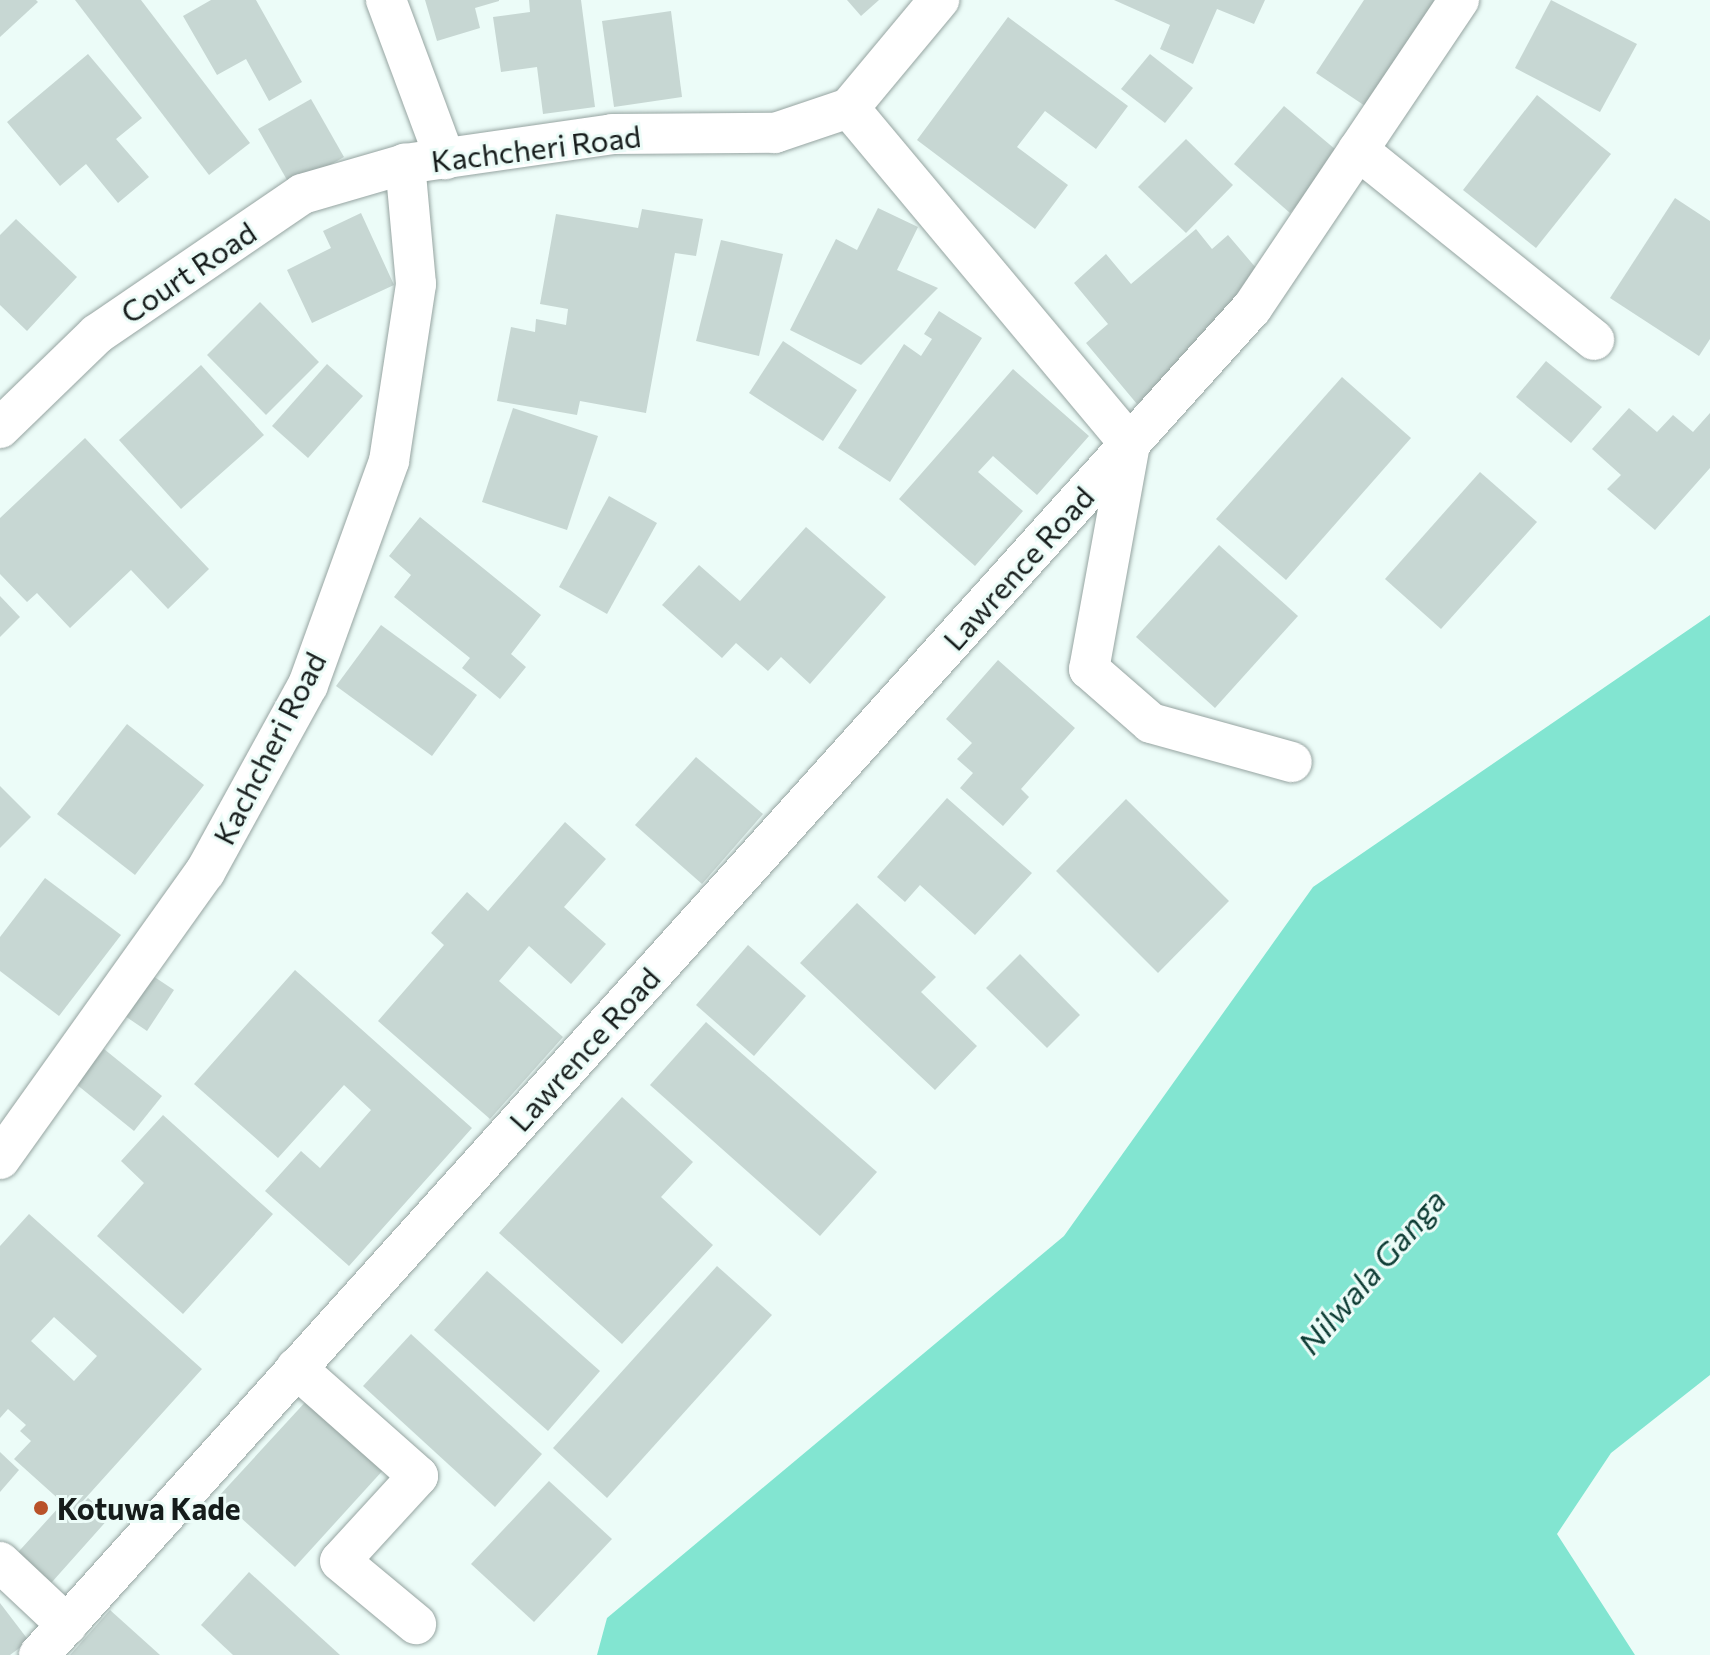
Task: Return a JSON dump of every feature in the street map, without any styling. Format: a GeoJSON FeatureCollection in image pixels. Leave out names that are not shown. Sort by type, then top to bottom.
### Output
{"type":"FeatureCollection","features":[{"type":"Feature","properties":{"kind":"street"},"geometry":{"type":"LineString","coordinates":[[386,0],[445,159]]}},
{"type":"Feature","properties":{"kind":"street"},"geometry":{"type":"LineString","coordinates":[[939,0],[849,108],[1130,444],[1089,669],[1151,723],[1292,762]]}},
{"type":"Feature","properties":{"kind":"street","name":"Lawrence Road"},"geometry":{"type":"LineString","coordinates":[[39,1655],[1252,308],[1459,0]]}},
{"type":"Feature","properties":{"kind":"street","name":"Kachcheri Road"},"geometry":{"type":"LineString","coordinates":[[0,1159],[205,872],[308,685],[389,461],[416,284],[405,164],[612,134],[775,133],[849,108]]}},
{"type":"Feature","properties":{"kind":"street"},"geometry":{"type":"LineString","coordinates":[[1358,150],[1594,340]]}},
{"type":"Feature","properties":{"kind":"street","name":"Court Road"},"geometry":{"type":"LineString","coordinates":[[0,428],[97,334],[302,194],[405,164]]}},
{"type":"Feature","properties":{"kind":"street"},"geometry":{"type":"LineString","coordinates":[[296,1368],[418,1476],[340,1561],[416,1624]]}},
{"type":"Feature","properties":{"kind":"street"},"geometry":{"type":"LineString","coordinates":[[0,1562],[67,1625]]}},
{"type":"Feature","properties":{"kind":"water","name":"Nilwala Ganga"},"geometry":{"type":"Polygon","coordinates":[[[1710,615],[1710,1375],[1611,1453],[1557,1534],[1635,1655],[597,1655],[607,1618],[1064,1236],[1313,887],[1710,615]]]}},
{"type":"Feature","properties":{"kind":"building"},"geometry":{"type":"Polygon","coordinates":[[[0,0],[36,0],[38,2],[0,37],[0,0]]]}},
{"type":"Feature","properties":{"kind":"building"},"geometry":{"type":"Polygon","coordinates":[[[75,0],[141,0],[250,143],[209,175],[75,0]]]}},
{"type":"Feature","properties":{"kind":"building"},"geometry":{"type":"Polygon","coordinates":[[[211,0],[256,0],[302,82],[269,101],[246,59],[217,75],[183,16],[211,0]]]}},
{"type":"Feature","properties":{"kind":"building"},"geometry":{"type":"Polygon","coordinates":[[[425,0],[499,1],[475,8],[480,28],[437,41],[425,0]]]}},
{"type":"Feature","properties":{"kind":"building"},"geometry":{"type":"Polygon","coordinates":[[[529,0],[581,0],[595,107],[543,114],[537,67],[501,72],[493,17],[530,12],[529,0]]]}},
{"type":"Feature","properties":{"kind":"building"},"geometry":{"type":"Polygon","coordinates":[[[847,0],[879,0],[861,16],[847,0]]]}},
{"type":"Feature","properties":{"kind":"building"},"geometry":{"type":"Polygon","coordinates":[[[1114,0],[1265,0],[1254,24],[1217,9],[1193,64],[1160,49],[1170,25],[1114,0]]]}},
{"type":"Feature","properties":{"kind":"building"},"geometry":{"type":"Polygon","coordinates":[[[1364,0],[1447,0],[1374,112],[1316,73],[1364,0]]]}},
{"type":"Feature","properties":{"kind":"building"},"geometry":{"type":"Polygon","coordinates":[[[1551,0],[1637,44],[1600,112],[1515,68],[1551,0]]]}},
{"type":"Feature","properties":{"kind":"building"},"geometry":{"type":"Polygon","coordinates":[[[671,11],[682,97],[614,107],[602,21],[671,11]]]}},
{"type":"Feature","properties":{"kind":"building"},"geometry":{"type":"Polygon","coordinates":[[[1008,17],[1128,106],[1096,149],[1045,111],[1017,147],[1068,185],[1035,229],[917,140],[1008,17]]]}},
{"type":"Feature","properties":{"kind":"building"},"geometry":{"type":"Polygon","coordinates":[[[88,54],[142,118],[116,139],[149,177],[118,203],[86,164],[60,186],[7,122],[88,54]]]}},
{"type":"Feature","properties":{"kind":"building"},"geometry":{"type":"Polygon","coordinates":[[[1150,54],[1193,88],[1165,123],[1121,89],[1150,54]]]}},
{"type":"Feature","properties":{"kind":"building"},"geometry":{"type":"Polygon","coordinates":[[[1537,95],[1611,154],[1536,248],[1463,190],[1537,95]]]}},
{"type":"Feature","properties":{"kind":"building"},"geometry":{"type":"Polygon","coordinates":[[[311,99],[344,157],[291,187],[258,129],[311,99]]]}},
{"type":"Feature","properties":{"kind":"building"},"geometry":{"type":"Polygon","coordinates":[[[1284,106],[1342,155],[1290,213],[1234,164],[1284,106]]]}},
{"type":"Feature","properties":{"kind":"building"},"geometry":{"type":"Polygon","coordinates":[[[1186,139],[1233,185],[1186,233],[1138,187],[1186,139]]]}},
{"type":"Feature","properties":{"kind":"building"},"geometry":{"type":"Polygon","coordinates":[[[1675,198],[1710,221],[1710,339],[1699,356],[1610,298],[1675,198]]]}},
{"type":"Feature","properties":{"kind":"building"},"geometry":{"type":"Polygon","coordinates":[[[878,208],[918,227],[897,270],[938,288],[861,365],[790,330],[836,239],[857,250],[878,208]]]}},
{"type":"Feature","properties":{"kind":"building"},"geometry":{"type":"Polygon","coordinates":[[[642,209],[703,219],[696,256],[675,253],[646,413],[580,401],[577,415],[497,401],[511,327],[535,332],[536,319],[566,325],[568,309],[540,304],[556,214],[638,228],[642,209]]]}},
{"type":"Feature","properties":{"kind":"building"},"geometry":{"type":"Polygon","coordinates":[[[361,213],[394,285],[312,323],[287,270],[331,248],[323,231],[361,213]]]}},
{"type":"Feature","properties":{"kind":"building"},"geometry":{"type":"Polygon","coordinates":[[[16,219],[77,277],[27,331],[0,305],[0,235],[16,219]]]}},
{"type":"Feature","properties":{"kind":"building"},"geometry":{"type":"Polygon","coordinates":[[[1196,229],[1212,249],[1228,235],[1262,275],[1202,348],[1137,404],[1086,343],[1108,324],[1074,283],[1106,254],[1131,284],[1196,229]]]}},
{"type":"Feature","properties":{"kind":"building"},"geometry":{"type":"Polygon","coordinates":[[[721,240],[783,254],[759,356],[696,341],[721,240]]]}},
{"type":"Feature","properties":{"kind":"building"},"geometry":{"type":"Polygon","coordinates":[[[260,302],[319,362],[266,415],[207,355],[260,302]]]}},
{"type":"Feature","properties":{"kind":"building"},"geometry":{"type":"Polygon","coordinates":[[[939,311],[982,338],[890,482],[838,448],[904,344],[921,356],[932,339],[924,334],[939,311]]]}},
{"type":"Feature","properties":{"kind":"building"},"geometry":{"type":"Polygon","coordinates":[[[783,341],[857,390],[823,441],[749,393],[783,341]]]}},
{"type":"Feature","properties":{"kind":"building"},"geometry":{"type":"Polygon","coordinates":[[[1546,361],[1602,407],[1571,443],[1516,397],[1546,361]]]}},
{"type":"Feature","properties":{"kind":"building"},"geometry":{"type":"Polygon","coordinates":[[[327,364],[363,396],[308,458],[272,426],[327,364]]]}},
{"type":"Feature","properties":{"kind":"building"},"geometry":{"type":"Polygon","coordinates":[[[201,365],[264,435],[181,509],[119,440],[201,365]]]}},
{"type":"Feature","properties":{"kind":"building"},"geometry":{"type":"Polygon","coordinates":[[[1013,369],[1089,436],[1037,495],[993,456],[978,472],[1023,511],[975,566],[899,499],[1013,369]]]}},
{"type":"Feature","properties":{"kind":"building"},"geometry":{"type":"Polygon","coordinates":[[[1342,377],[1411,438],[1286,580],[1216,519],[1342,377]]]}},
{"type":"Feature","properties":{"kind":"building"},"geometry":{"type":"Polygon","coordinates":[[[513,408],[598,436],[567,530],[482,502],[513,408]]]}},
{"type":"Feature","properties":{"kind":"building"},"geometry":{"type":"Polygon","coordinates":[[[1629,408],[1657,432],[1673,415],[1693,432],[1710,413],[1710,468],[1655,530],[1607,489],[1621,475],[1592,449],[1629,408]]]}},
{"type":"Feature","properties":{"kind":"building"},"geometry":{"type":"Polygon","coordinates":[[[85,438],[209,569],[168,609],[131,570],[70,628],[37,593],[27,602],[0,574],[0,518],[85,438]]]}},
{"type":"Feature","properties":{"kind":"building"},"geometry":{"type":"Polygon","coordinates":[[[1480,472],[1537,522],[1441,629],[1385,579],[1480,472]]]}},
{"type":"Feature","properties":{"kind":"building"},"geometry":{"type":"Polygon","coordinates":[[[609,496],[657,523],[607,614],[559,587],[609,496]]]}},
{"type":"Feature","properties":{"kind":"building"},"geometry":{"type":"Polygon","coordinates":[[[420,517],[541,615],[511,654],[526,667],[500,699],[462,668],[470,658],[394,597],[411,575],[389,556],[420,517]]]}},
{"type":"Feature","properties":{"kind":"building"},"geometry":{"type":"Polygon","coordinates":[[[806,527],[886,597],[810,684],[781,657],[768,671],[736,643],[722,658],[662,605],[699,565],[740,601],[806,527]]]}},
{"type":"Feature","properties":{"kind":"building"},"geometry":{"type":"Polygon","coordinates":[[[1219,545],[1298,616],[1215,708],[1136,637],[1219,545]]]}},
{"type":"Feature","properties":{"kind":"building"},"geometry":{"type":"Polygon","coordinates":[[[0,596],[20,617],[0,637],[0,596]]]}},
{"type":"Feature","properties":{"kind":"building"},"geometry":{"type":"Polygon","coordinates":[[[381,625],[477,695],[432,756],[336,686],[381,625]]]}},
{"type":"Feature","properties":{"kind":"building"},"geometry":{"type":"Polygon","coordinates":[[[998,660],[1075,728],[1021,789],[1029,797],[1003,826],[960,788],[973,773],[957,759],[972,743],[946,719],[998,660]]]}},
{"type":"Feature","properties":{"kind":"building"},"geometry":{"type":"Polygon","coordinates":[[[127,724],[204,785],[135,875],[57,814],[127,724]]]}},
{"type":"Feature","properties":{"kind":"building"},"geometry":{"type":"Polygon","coordinates":[[[696,757],[763,814],[702,884],[635,825],[696,757]]]}},
{"type":"Feature","properties":{"kind":"building"},"geometry":{"type":"Polygon","coordinates":[[[0,786],[31,817],[0,848],[0,786]]]}},
{"type":"Feature","properties":{"kind":"building"},"geometry":{"type":"Polygon","coordinates":[[[947,798],[1032,873],[975,935],[920,885],[905,902],[877,877],[947,798]]]}},
{"type":"Feature","properties":{"kind":"building"},"geometry":{"type":"Polygon","coordinates":[[[1126,799],[1229,901],[1158,973],[1056,871],[1126,799]]]}},
{"type":"Feature","properties":{"kind":"building"},"geometry":{"type":"Polygon","coordinates":[[[565,822],[606,859],[564,907],[606,944],[571,984],[529,946],[499,981],[563,1037],[490,1119],[378,1021],[444,945],[431,933],[467,892],[488,911],[565,822]]]}},
{"type":"Feature","properties":{"kind":"building"},"geometry":{"type":"Polygon","coordinates":[[[45,878],[121,935],[59,1016],[0,971],[0,937],[45,878]]]}},
{"type":"Feature","properties":{"kind":"building"},"geometry":{"type":"Polygon","coordinates":[[[857,903],[936,977],[921,992],[977,1046],[935,1090],[800,963],[857,903]]]}},
{"type":"Feature","properties":{"kind":"building"},"geometry":{"type":"Polygon","coordinates":[[[748,945],[806,996],[754,1056],[696,1005],[748,945]]]}},
{"type":"Feature","properties":{"kind":"building"},"geometry":{"type":"Polygon","coordinates":[[[1020,954],[1080,1015],[1047,1048],[986,988],[1020,954]]]}},
{"type":"Feature","properties":{"kind":"building"},"geometry":{"type":"Polygon","coordinates":[[[295,970],[472,1128],[349,1266],[265,1191],[301,1151],[320,1168],[371,1110],[344,1085],[278,1158],[194,1084],[295,970]]]}},
{"type":"Feature","properties":{"kind":"building"},"geometry":{"type":"Polygon","coordinates":[[[150,974],[174,990],[147,1031],[122,1014],[150,974]]]}},
{"type":"Feature","properties":{"kind":"building"},"geometry":{"type":"Polygon","coordinates":[[[706,1022],[877,1172],[820,1236],[650,1085],[706,1022]]]}},
{"type":"Feature","properties":{"kind":"building"},"geometry":{"type":"Polygon","coordinates":[[[104,1049],[162,1096],[134,1131],[76,1084],[104,1049]]]}},
{"type":"Feature","properties":{"kind":"building"},"geometry":{"type":"Polygon","coordinates":[[[622,1097],[693,1162],[661,1197],[713,1245],[622,1344],[499,1233],[622,1097]]]}},
{"type":"Feature","properties":{"kind":"building"},"geometry":{"type":"Polygon","coordinates":[[[163,1115],[273,1214],[183,1314],[97,1236],[144,1183],[121,1161],[163,1115]]]}},
{"type":"Feature","properties":{"kind":"building"},"geometry":{"type":"Polygon","coordinates":[[[29,1214],[202,1369],[73,1512],[14,1459],[31,1441],[20,1431],[26,1425],[8,1409],[0,1418],[0,1246],[29,1214]],[[54,1317],[31,1341],[74,1381],[97,1356],[54,1317]]]}},
{"type":"Feature","properties":{"kind":"building"},"geometry":{"type":"Polygon","coordinates":[[[717,1266],[772,1315],[607,1498],[553,1448],[717,1266]]]}},
{"type":"Feature","properties":{"kind":"building"},"geometry":{"type":"Polygon","coordinates":[[[487,1271],[600,1371],[548,1431],[434,1330],[487,1271]]]}},
{"type":"Feature","properties":{"kind":"building"},"geometry":{"type":"Polygon","coordinates":[[[411,1334],[542,1454],[495,1507],[363,1386],[411,1334]]]}},
{"type":"Feature","properties":{"kind":"building"},"geometry":{"type":"Polygon","coordinates":[[[309,1398],[385,1468],[295,1567],[218,1497],[309,1398]]]}},
{"type":"Feature","properties":{"kind":"building"},"geometry":{"type":"Polygon","coordinates":[[[0,1452],[19,1470],[0,1492],[0,1452]]]}},
{"type":"Feature","properties":{"kind":"building"},"geometry":{"type":"Polygon","coordinates":[[[549,1481],[612,1539],[534,1622],[471,1564],[549,1481]]]}},
{"type":"Feature","properties":{"kind":"building"},"geometry":{"type":"Polygon","coordinates":[[[88,1498],[110,1517],[44,1591],[11,1560],[60,1506],[71,1516],[88,1498]]]}},
{"type":"Feature","properties":{"kind":"building"},"geometry":{"type":"Polygon","coordinates":[[[249,1572],[340,1655],[233,1655],[201,1625],[249,1572]]]}},
{"type":"Feature","properties":{"kind":"building"},"geometry":{"type":"Polygon","coordinates":[[[0,1603],[29,1641],[10,1655],[0,1655],[0,1603]]]}},
{"type":"Feature","properties":{"kind":"building"},"geometry":{"type":"Polygon","coordinates":[[[110,1610],[160,1655],[70,1655],[110,1610]]]}},
{"type":"Feature","properties":{"kind":"place","name":"Kotuwa Kade"},"geometry":{"type":"Point","coordinates":[41,1508]}}]}
